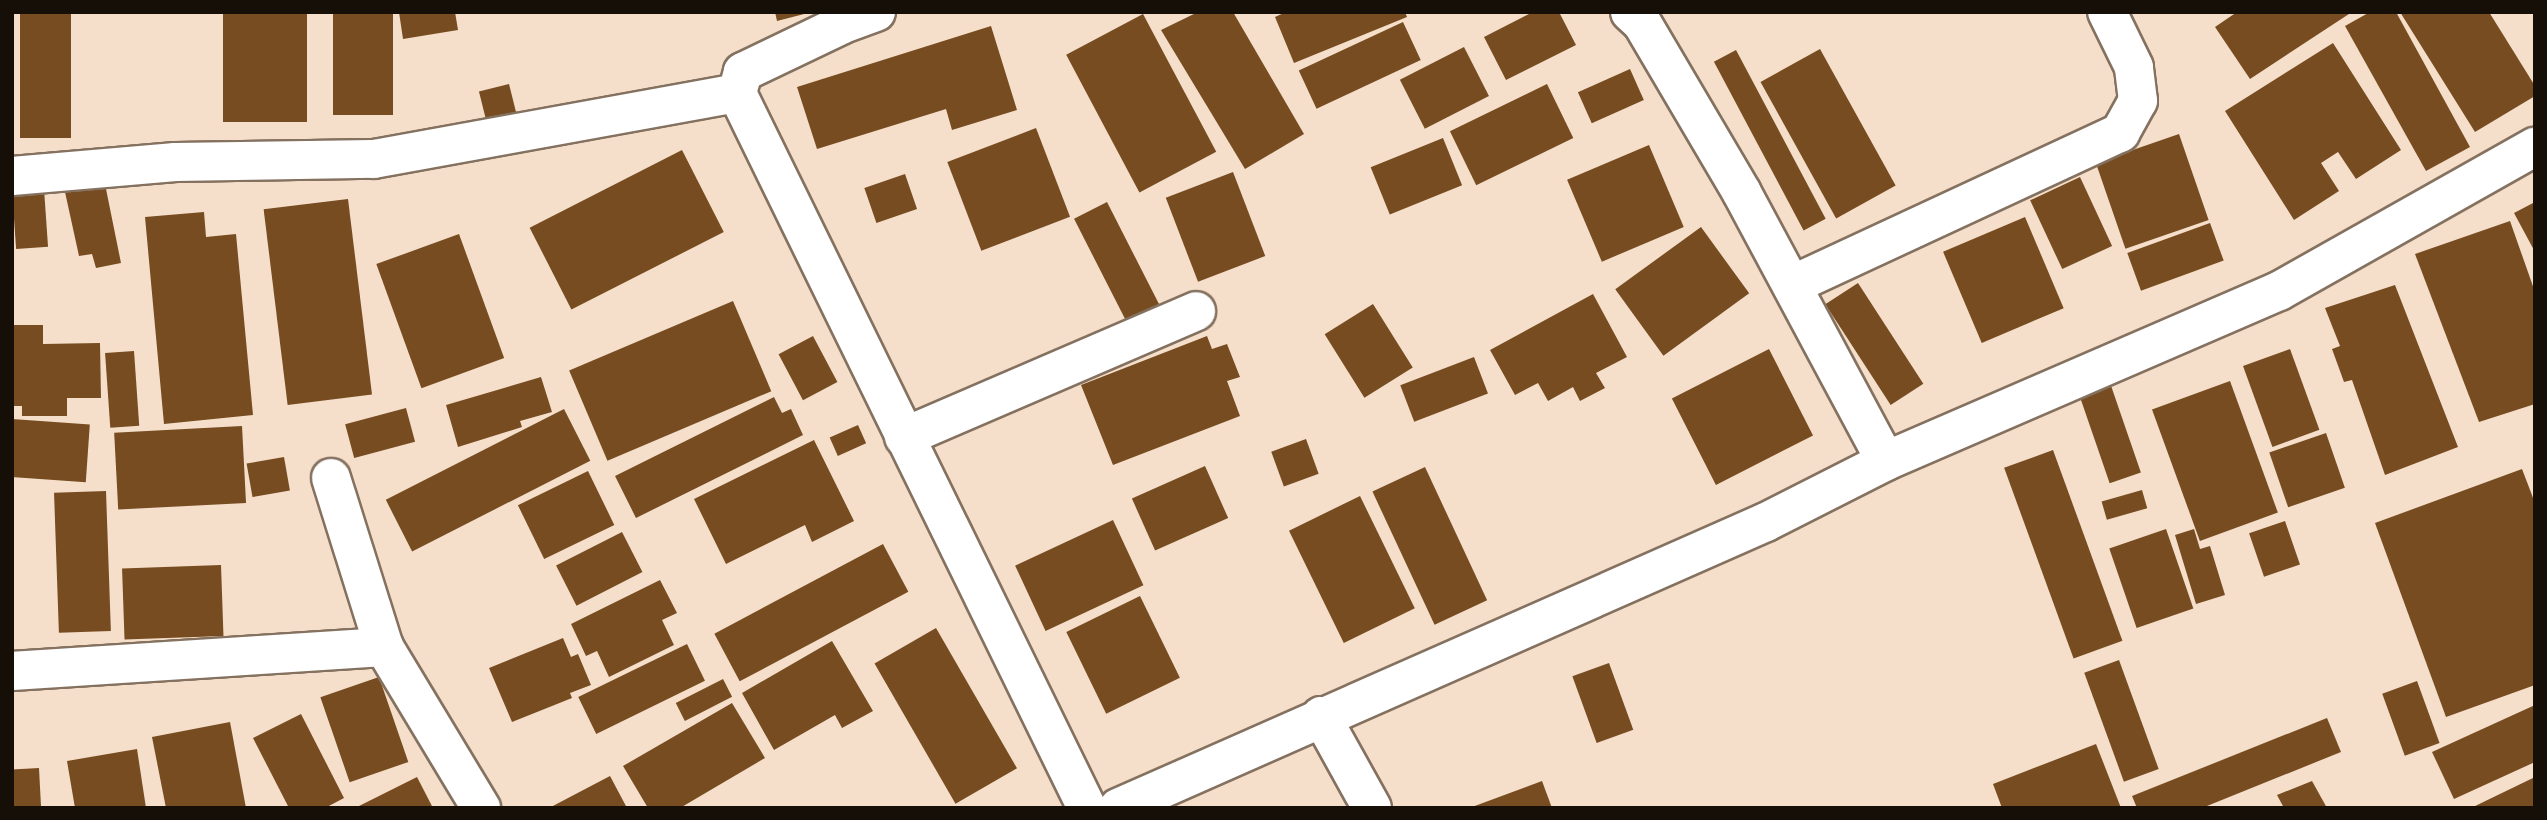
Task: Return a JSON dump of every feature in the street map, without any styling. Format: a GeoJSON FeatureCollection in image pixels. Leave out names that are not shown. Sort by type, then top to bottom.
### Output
{"type":"FeatureCollection","features":[{"type":"Feature","properties":{"kind":"street"},"geometry":{"type":"LineString","coordinates":[[876,12],[841,25],[743,72],[737,93],[1087,808]]}},
{"type":"Feature","properties":{"kind":"street"},"geometry":{"type":"LineString","coordinates":[[1630,12],[1642,23],[1792,285],[1886,461]]}},
{"type":"Feature","properties":{"kind":"street"},"geometry":{"type":"LineString","coordinates":[[1792,285],[2120,133],[2138,101],[2134,67],[2107,12]]}},
{"type":"Feature","properties":{"kind":"street"},"geometry":{"type":"LineString","coordinates":[[12,176],[175,162],[374,159],[737,93]]}},
{"type":"Feature","properties":{"kind":"street"},"geometry":{"type":"LineString","coordinates":[[1118,808],[1180,795],[1321,716],[1766,522],[1886,461],[2279,290],[2535,147]]}},
{"type":"Feature","properties":{"kind":"street"},"geometry":{"type":"LineString","coordinates":[[904,437],[1196,312]]}},
{"type":"Feature","properties":{"kind":"street"},"geometry":{"type":"LineString","coordinates":[[331,478],[384,646],[481,808]]}},
{"type":"Feature","properties":{"kind":"street"},"geometry":{"type":"LineString","coordinates":[[12,671],[384,646]]}},
{"type":"Feature","properties":{"kind":"street"},"geometry":{"type":"LineString","coordinates":[[1321,716],[1372,808]]}},
{"type":"Feature","properties":{"kind":"building"},"geometry":{"type":"Polygon","coordinates":[[[20,12],[71,12],[71,138],[20,138],[20,12]]]}},
{"type":"Feature","properties":{"kind":"building"},"geometry":{"type":"Polygon","coordinates":[[[223,12],[307,12],[307,122],[223,122],[223,12]]]}},
{"type":"Feature","properties":{"kind":"building"},"geometry":{"type":"Polygon","coordinates":[[[333,12],[393,12],[393,115],[333,115],[333,12]]]}},
{"type":"Feature","properties":{"kind":"building"},"geometry":{"type":"Polygon","coordinates":[[[399,12],[455,12],[458,30],[403,39],[399,12]]]}},
{"type":"Feature","properties":{"kind":"building"},"geometry":{"type":"Polygon","coordinates":[[[775,12],[808,12],[808,13],[777,21],[775,12]]]}},
{"type":"Feature","properties":{"kind":"building"},"geometry":{"type":"Polygon","coordinates":[[[1198,12],[1233,12],[1304,134],[1245,169],[1161,30],[1198,12]]]}},
{"type":"Feature","properties":{"kind":"building"},"geometry":{"type":"Polygon","coordinates":[[[1286,12],[1405,12],[1407,17],[1294,63],[1275,17],[1286,12]]]}},
{"type":"Feature","properties":{"kind":"building"},"geometry":{"type":"Polygon","coordinates":[[[1533,12],[1559,12],[1576,45],[1506,80],[1484,37],[1533,12]]]}},
{"type":"Feature","properties":{"kind":"building"},"geometry":{"type":"Polygon","coordinates":[[[2237,12],[2352,12],[2250,79],[2215,27],[2237,12]]]}},
{"type":"Feature","properties":{"kind":"building"},"geometry":{"type":"Polygon","coordinates":[[[2370,12],[2396,12],[2470,147],[2426,171],[2345,26],[2370,12]]]}},
{"type":"Feature","properties":{"kind":"building"},"geometry":{"type":"Polygon","coordinates":[[[2400,12],[2489,12],[2535,86],[2535,96],[2475,132],[2400,12]]]}},
{"type":"Feature","properties":{"kind":"building"},"geometry":{"type":"Polygon","coordinates":[[[1143,14],[1216,152],[1139,193],[1066,55],[1143,14]]]}},
{"type":"Feature","properties":{"kind":"building"},"geometry":{"type":"Polygon","coordinates":[[[1403,22],[1421,60],[1317,109],[1299,71],[1403,22]]]}},
{"type":"Feature","properties":{"kind":"building"},"geometry":{"type":"Polygon","coordinates":[[[991,26],[1017,110],[952,130],[946,109],[817,149],[797,87],[991,26]]]}},
{"type":"Feature","properties":{"kind":"building"},"geometry":{"type":"Polygon","coordinates":[[[2333,43],[2401,150],[2356,179],[2338,152],[2321,163],[2339,191],[2294,220],[2225,111],[2333,43]]]}},
{"type":"Feature","properties":{"kind":"building"},"geometry":{"type":"Polygon","coordinates":[[[1464,47],[1489,96],[1425,129],[1400,80],[1464,47]]]}},
{"type":"Feature","properties":{"kind":"building"},"geometry":{"type":"Polygon","coordinates":[[[1820,49],[1896,185],[1836,218],[1761,82],[1820,49]]]}},
{"type":"Feature","properties":{"kind":"building"},"geometry":{"type":"Polygon","coordinates":[[[1736,50],[1826,219],[1804,230],[1714,62],[1736,50]]]}},
{"type":"Feature","properties":{"kind":"building"},"geometry":{"type":"Polygon","coordinates":[[[1630,69],[1644,100],[1592,123],[1578,92],[1630,69]]]}},
{"type":"Feature","properties":{"kind":"building"},"geometry":{"type":"Polygon","coordinates":[[[509,84],[519,123],[489,130],[479,91],[509,84]]]}},
{"type":"Feature","properties":{"kind":"building"},"geometry":{"type":"Polygon","coordinates":[[[1547,84],[1573,138],[1476,185],[1450,131],[1547,84]]]}},
{"type":"Feature","properties":{"kind":"building"},"geometry":{"type":"Polygon","coordinates":[[[1036,128],[1070,217],[981,251],[947,162],[1036,128]]]}},
{"type":"Feature","properties":{"kind":"building"},"geometry":{"type":"Polygon","coordinates":[[[2179,134],[2209,220],[2125,249],[2096,163],[2179,134]]]}},
{"type":"Feature","properties":{"kind":"building"},"geometry":{"type":"Polygon","coordinates":[[[1443,138],[1462,185],[1390,215],[1371,167],[1443,138]]]}},
{"type":"Feature","properties":{"kind":"building"},"geometry":{"type":"Polygon","coordinates":[[[1649,145],[1684,227],[1602,262],[1567,180],[1649,145]]]}},
{"type":"Feature","properties":{"kind":"building"},"geometry":{"type":"Polygon","coordinates":[[[682,150],[724,232],[571,310],[530,228],[682,150]]]}},
{"type":"Feature","properties":{"kind":"building"},"geometry":{"type":"Polygon","coordinates":[[[1233,172],[1265,256],[1198,282],[1166,198],[1233,172]]]}},
{"type":"Feature","properties":{"kind":"building"},"geometry":{"type":"Polygon","coordinates":[[[905,174],[917,209],[876,223],[864,188],[905,174]]]}},
{"type":"Feature","properties":{"kind":"building"},"geometry":{"type":"Polygon","coordinates":[[[2080,177],[2112,246],[2062,269],[2030,200],[2080,177]]]}},
{"type":"Feature","properties":{"kind":"building"},"geometry":{"type":"Polygon","coordinates":[[[105,184],[121,263],[96,268],[92,254],[79,256],[65,192],[105,184]]]}},
{"type":"Feature","properties":{"kind":"building"},"geometry":{"type":"Polygon","coordinates":[[[44,189],[48,247],[16,249],[12,191],[44,189]]]}},
{"type":"Feature","properties":{"kind":"building"},"geometry":{"type":"Polygon","coordinates":[[[348,199],[372,395],[288,405],[264,209],[348,199]]]}},
{"type":"Feature","properties":{"kind":"building"},"geometry":{"type":"Polygon","coordinates":[[[1107,202],[1161,308],[1128,325],[1074,219],[1107,202]]]}},
{"type":"Feature","properties":{"kind":"building"},"geometry":{"type":"Polygon","coordinates":[[[2535,202],[2535,252],[2514,213],[2535,202]]]}},
{"type":"Feature","properties":{"kind":"building"},"geometry":{"type":"Polygon","coordinates":[[[204,212],[206,237],[236,234],[253,415],[164,424],[145,217],[204,212]]]}},
{"type":"Feature","properties":{"kind":"building"},"geometry":{"type":"Polygon","coordinates":[[[2025,217],[2064,308],[1982,343],[1943,252],[2025,217]]]}},
{"type":"Feature","properties":{"kind":"building"},"geometry":{"type":"Polygon","coordinates":[[[2510,221],[2535,292],[2535,404],[2479,422],[2415,254],[2510,221]]]}},
{"type":"Feature","properties":{"kind":"building"},"geometry":{"type":"Polygon","coordinates":[[[2210,223],[2224,261],[2141,291],[2127,253],[2210,223]]]}},
{"type":"Feature","properties":{"kind":"building"},"geometry":{"type":"Polygon","coordinates":[[[1701,227],[1749,293],[1663,356],[1615,289],[1701,227]]]}},
{"type":"Feature","properties":{"kind":"building"},"geometry":{"type":"Polygon","coordinates":[[[459,234],[504,358],[421,388],[376,264],[459,234]]]}},
{"type":"Feature","properties":{"kind":"building"},"geometry":{"type":"Polygon","coordinates":[[[1858,283],[1923,384],[1891,405],[1825,304],[1858,283]]]}},
{"type":"Feature","properties":{"kind":"building"},"geometry":{"type":"Polygon","coordinates":[[[2395,285],[2458,447],[2385,475],[2352,380],[2344,382],[2332,349],[2340,346],[2325,308],[2395,285]]]}},
{"type":"Feature","properties":{"kind":"building"},"geometry":{"type":"Polygon","coordinates":[[[1593,294],[1627,357],[1596,373],[1605,388],[1580,401],[1573,387],[1548,401],[1538,383],[1515,395],[1490,350],[1593,294]]]}},
{"type":"Feature","properties":{"kind":"building"},"geometry":{"type":"Polygon","coordinates":[[[733,301],[771,391],[607,461],[569,371],[733,301]]]}},
{"type":"Feature","properties":{"kind":"building"},"geometry":{"type":"Polygon","coordinates":[[[1373,304],[1413,368],[1364,398],[1325,334],[1373,304]]]}},
{"type":"Feature","properties":{"kind":"building"},"geometry":{"type":"Polygon","coordinates":[[[12,325],[43,325],[43,344],[100,343],[101,398],[67,398],[67,416],[22,416],[22,406],[12,406],[12,325]]]}},
{"type":"Feature","properties":{"kind":"building"},"geometry":{"type":"Polygon","coordinates":[[[813,336],[837,382],[803,400],[779,354],[813,336]]]}},
{"type":"Feature","properties":{"kind":"building"},"geometry":{"type":"Polygon","coordinates":[[[1207,336],[1212,349],[1227,344],[1240,377],[1227,381],[1240,416],[1113,465],[1081,385],[1207,336]]]}},
{"type":"Feature","properties":{"kind":"building"},"geometry":{"type":"Polygon","coordinates":[[[1769,349],[1813,435],[1716,485],[1672,398],[1769,349]]]}},
{"type":"Feature","properties":{"kind":"building"},"geometry":{"type":"Polygon","coordinates":[[[2290,349],[2319,430],[2272,447],[2243,366],[2290,349]]]}},
{"type":"Feature","properties":{"kind":"building"},"geometry":{"type":"Polygon","coordinates":[[[134,351],[139,426],[110,428],[105,353],[134,351]]]}},
{"type":"Feature","properties":{"kind":"building"},"geometry":{"type":"Polygon","coordinates":[[[1474,357],[1488,393],[1414,422],[1400,385],[1474,357]]]}},
{"type":"Feature","properties":{"kind":"building"},"geometry":{"type":"Polygon","coordinates":[[[541,377],[552,412],[520,421],[522,427],[458,447],[446,405],[541,377]]]}},
{"type":"Feature","properties":{"kind":"building"},"geometry":{"type":"Polygon","coordinates":[[[2108,377],[2141,472],[2110,483],[2077,388],[2108,377]]]}},
{"type":"Feature","properties":{"kind":"building"},"geometry":{"type":"Polygon","coordinates":[[[2230,381],[2278,513],[2200,541],[2152,409],[2230,381]]]}},
{"type":"Feature","properties":{"kind":"building"},"geometry":{"type":"Polygon","coordinates":[[[774,397],[782,413],[791,409],[803,435],[636,518],[615,476],[774,397]]]}},
{"type":"Feature","properties":{"kind":"building"},"geometry":{"type":"Polygon","coordinates":[[[406,408],[415,442],[354,458],[345,424],[406,408]]]}},
{"type":"Feature","properties":{"kind":"building"},"geometry":{"type":"Polygon","coordinates":[[[564,409],[590,461],[412,551],[386,500],[564,409]]]}},
{"type":"Feature","properties":{"kind":"building"},"geometry":{"type":"Polygon","coordinates":[[[12,419],[90,424],[86,482],[12,477],[12,419]]]}},
{"type":"Feature","properties":{"kind":"building"},"geometry":{"type":"Polygon","coordinates":[[[858,425],[866,443],[838,456],[830,438],[858,425]]]}},
{"type":"Feature","properties":{"kind":"building"},"geometry":{"type":"Polygon","coordinates":[[[242,426],[246,503],[118,510],[114,433],[242,426]]]}},
{"type":"Feature","properties":{"kind":"building"},"geometry":{"type":"Polygon","coordinates":[[[2326,433],[2345,488],[2288,507],[2269,453],[2326,433]]]}},
{"type":"Feature","properties":{"kind":"building"},"geometry":{"type":"Polygon","coordinates":[[[1306,439],[1319,474],[1284,486],[1271,452],[1306,439]]]}},
{"type":"Feature","properties":{"kind":"building"},"geometry":{"type":"Polygon","coordinates":[[[814,440],[854,521],[812,542],[805,525],[726,564],[694,499],[814,440]]]}},
{"type":"Feature","properties":{"kind":"building"},"geometry":{"type":"Polygon","coordinates":[[[2053,450],[2122,641],[2074,659],[2004,468],[2053,450]]]}},
{"type":"Feature","properties":{"kind":"building"},"geometry":{"type":"Polygon","coordinates":[[[284,457],[290,490],[252,497],[247,464],[284,457]]]}},
{"type":"Feature","properties":{"kind":"building"},"geometry":{"type":"Polygon","coordinates":[[[1205,466],[1228,518],[1155,551],[1132,499],[1205,466]]]}},
{"type":"Feature","properties":{"kind":"building"},"geometry":{"type":"Polygon","coordinates":[[[1425,467],[1487,600],[1435,625],[1372,492],[1425,467]]]}},
{"type":"Feature","properties":{"kind":"building"},"geometry":{"type":"Polygon","coordinates":[[[2522,469],[2535,503],[2535,685],[2446,717],[2375,523],[2522,469]]]}},
{"type":"Feature","properties":{"kind":"building"},"geometry":{"type":"Polygon","coordinates":[[[588,471],[614,525],[544,559],[518,505],[588,471]]]}},
{"type":"Feature","properties":{"kind":"building"},"geometry":{"type":"Polygon","coordinates":[[[2142,490],[2147,508],[2107,520],[2102,502],[2142,490]]]}},
{"type":"Feature","properties":{"kind":"building"},"geometry":{"type":"Polygon","coordinates":[[[106,491],[111,631],[59,633],[54,493],[106,491]]]}},
{"type":"Feature","properties":{"kind":"building"},"geometry":{"type":"Polygon","coordinates":[[[1360,496],[1415,608],[1344,643],[1289,531],[1360,496]]]}},
{"type":"Feature","properties":{"kind":"building"},"geometry":{"type":"Polygon","coordinates":[[[1113,520],[1143,585],[1046,631],[1015,566],[1113,520]]]}},
{"type":"Feature","properties":{"kind":"building"},"geometry":{"type":"Polygon","coordinates":[[[2285,521],[2300,564],[2264,577],[2249,533],[2285,521]]]}},
{"type":"Feature","properties":{"kind":"building"},"geometry":{"type":"Polygon","coordinates":[[[2166,529],[2193,608],[2137,628],[2109,549],[2166,529]]]}},
{"type":"Feature","properties":{"kind":"building"},"geometry":{"type":"Polygon","coordinates":[[[2194,529],[2200,549],[2210,546],[2225,595],[2196,604],[2175,535],[2194,529]]]}},
{"type":"Feature","properties":{"kind":"building"},"geometry":{"type":"Polygon","coordinates":[[[622,532],[642,572],[576,606],[556,566],[622,532]]]}},
{"type":"Feature","properties":{"kind":"building"},"geometry":{"type":"Polygon","coordinates":[[[883,544],[908,592],[740,681],[714,634],[883,544]]]}},
{"type":"Feature","properties":{"kind":"building"},"geometry":{"type":"Polygon","coordinates":[[[221,565],[223,636],[125,639],[122,568],[221,565]]]}},
{"type":"Feature","properties":{"kind":"building"},"geometry":{"type":"Polygon","coordinates":[[[660,580],[677,613],[662,620],[674,645],[609,677],[597,651],[586,656],[571,624],[660,580]]]}},
{"type":"Feature","properties":{"kind":"building"},"geometry":{"type":"Polygon","coordinates":[[[1140,596],[1180,678],[1106,714],[1066,632],[1140,596]]]}},
{"type":"Feature","properties":{"kind":"building"},"geometry":{"type":"Polygon","coordinates":[[[936,628],[1017,768],[956,804],[875,664],[936,628]]]}},
{"type":"Feature","properties":{"kind":"building"},"geometry":{"type":"Polygon","coordinates":[[[563,638],[571,657],[578,654],[591,685],[570,693],[572,698],[512,722],[489,668],[563,638]]]}},
{"type":"Feature","properties":{"kind":"building"},"geometry":{"type":"Polygon","coordinates":[[[832,641],[873,711],[842,728],[835,715],[774,750],[742,693],[832,641]]]}},
{"type":"Feature","properties":{"kind":"building"},"geometry":{"type":"Polygon","coordinates":[[[687,644],[705,681],[596,734],[578,697],[687,644]]]}},
{"type":"Feature","properties":{"kind":"building"},"geometry":{"type":"Polygon","coordinates":[[[2119,660],[2159,769],[2124,782],[2084,673],[2119,660]]]}},
{"type":"Feature","properties":{"kind":"building"},"geometry":{"type":"Polygon","coordinates":[[[1609,663],[1633,730],[1597,743],[1572,676],[1609,663]]]}},
{"type":"Feature","properties":{"kind":"building"},"geometry":{"type":"Polygon","coordinates":[[[379,677],[408,762],[350,782],[320,697],[379,677]]]}},
{"type":"Feature","properties":{"kind":"building"},"geometry":{"type":"Polygon","coordinates":[[[723,679],[732,697],[685,721],[676,703],[723,679]]]}},
{"type":"Feature","properties":{"kind":"building"},"geometry":{"type":"Polygon","coordinates":[[[2417,681],[2440,743],[2405,756],[2382,694],[2417,681]]]}},
{"type":"Feature","properties":{"kind":"building"},"geometry":{"type":"Polygon","coordinates":[[[732,703],[765,758],[680,808],[648,808],[623,766],[732,703]]]}},
{"type":"Feature","properties":{"kind":"building"},"geometry":{"type":"Polygon","coordinates":[[[2535,705],[2535,762],[2454,799],[2432,752],[2535,705]]]}},
{"type":"Feature","properties":{"kind":"building"},"geometry":{"type":"Polygon","coordinates":[[[301,714],[344,798],[325,808],[289,808],[253,738],[301,714]]]}},
{"type":"Feature","properties":{"kind":"building"},"geometry":{"type":"Polygon","coordinates":[[[2327,718],[2341,752],[2202,808],[2137,808],[2132,796],[2327,718]]]}},
{"type":"Feature","properties":{"kind":"building"},"geometry":{"type":"Polygon","coordinates":[[[230,722],[246,808],[166,808],[152,737],[230,722]]]}},
{"type":"Feature","properties":{"kind":"building"},"geometry":{"type":"Polygon","coordinates":[[[2096,744],[2121,808],[2002,808],[1993,784],[2096,744]]]}},
{"type":"Feature","properties":{"kind":"building"},"geometry":{"type":"Polygon","coordinates":[[[137,749],[146,808],[75,808],[67,761],[137,749]]]}},
{"type":"Feature","properties":{"kind":"building"},"geometry":{"type":"Polygon","coordinates":[[[39,768],[41,808],[14,808],[12,769],[39,768]]]}},
{"type":"Feature","properties":{"kind":"building"},"geometry":{"type":"Polygon","coordinates":[[[610,776],[627,808],[549,808],[610,776]]]}},
{"type":"Feature","properties":{"kind":"building"},"geometry":{"type":"Polygon","coordinates":[[[417,777],[433,808],[355,808],[417,777]]]}},
{"type":"Feature","properties":{"kind":"building"},"geometry":{"type":"Polygon","coordinates":[[[2535,777],[2535,808],[2471,808],[2535,777]]]}},
{"type":"Feature","properties":{"kind":"building"},"geometry":{"type":"Polygon","coordinates":[[[1542,781],[1552,808],[1472,808],[1472,807],[1542,781]]]}},
{"type":"Feature","properties":{"kind":"building"},"geometry":{"type":"Polygon","coordinates":[[[2312,781],[2327,808],[2284,808],[2277,795],[2312,781]]]}}]}
